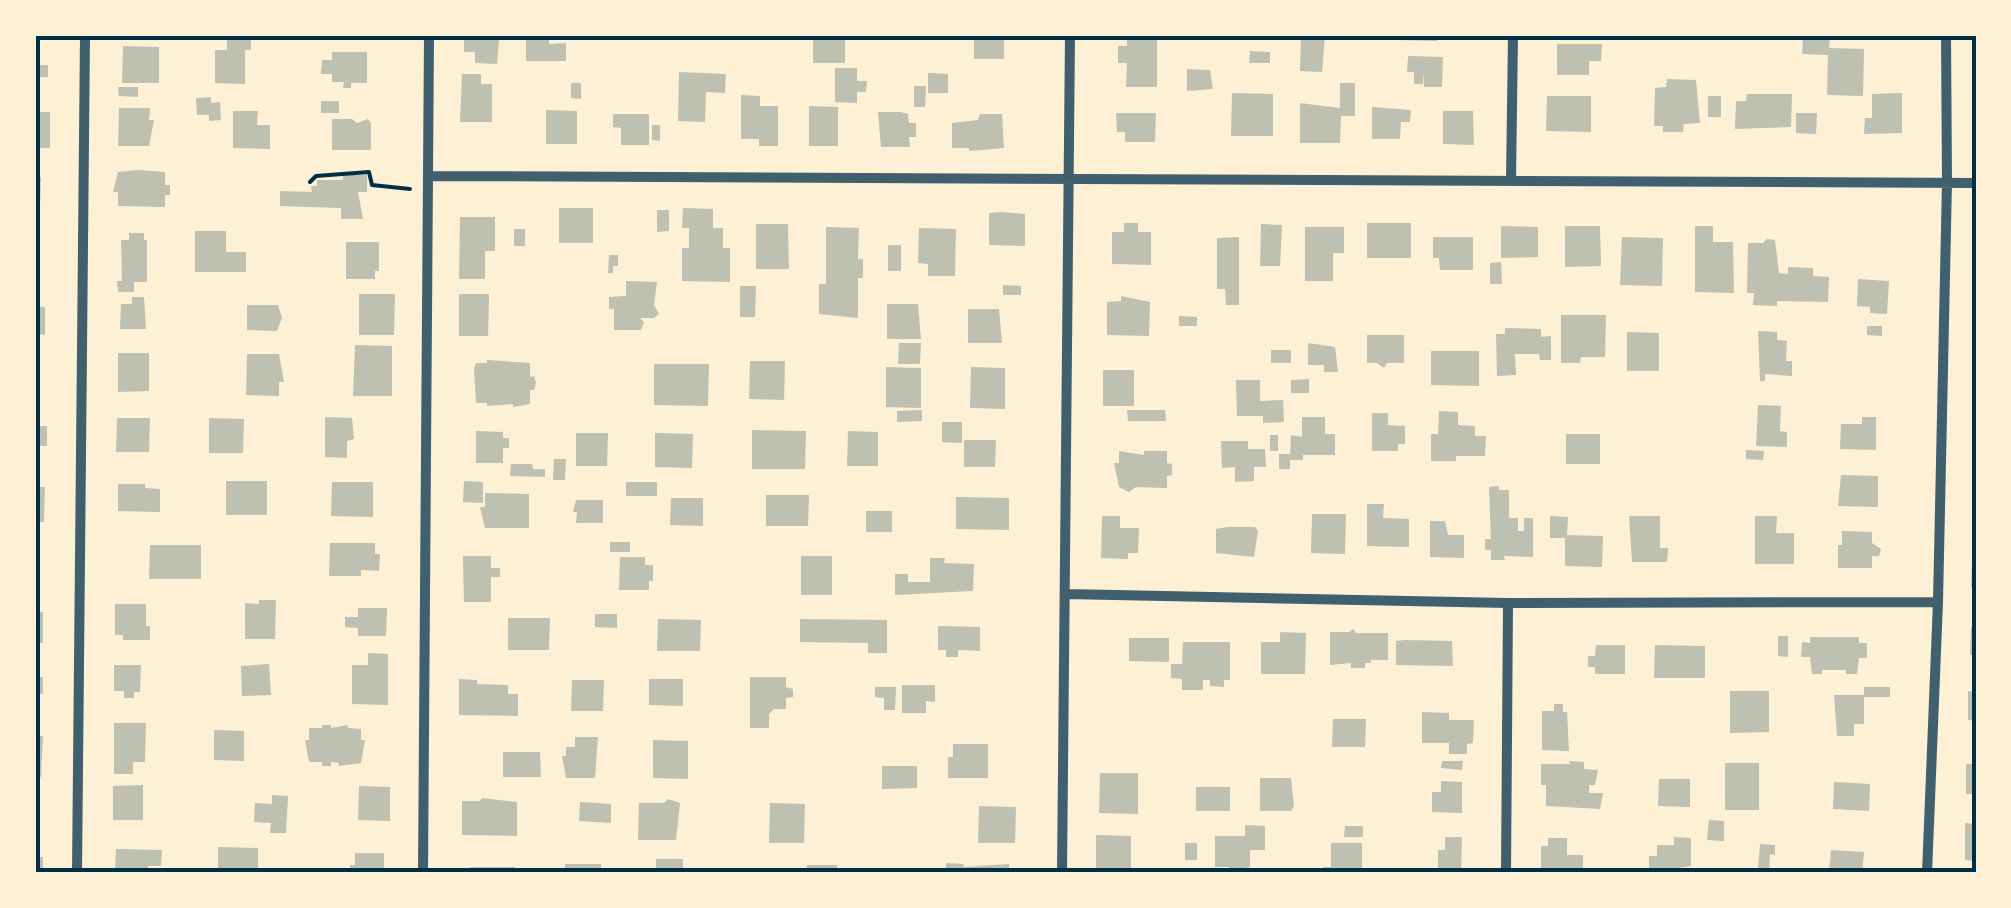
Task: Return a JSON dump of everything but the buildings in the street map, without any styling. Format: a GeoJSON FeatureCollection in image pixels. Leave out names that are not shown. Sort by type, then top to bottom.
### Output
{"type":"FeatureCollection","features":[{"type":"Feature","properties":{"kind":"street"},"geometry":{"type":"LineString","coordinates":[[77,873],[85,35]]}},
{"type":"Feature","properties":{"kind":"street"},"geometry":{"type":"LineString","coordinates":[[423,873],[429,35]]}},
{"type":"Feature","properties":{"kind":"street"},"geometry":{"type":"LineString","coordinates":[[1062,873],[1070,35]]}},
{"type":"Feature","properties":{"kind":"street"},"geometry":{"type":"LineString","coordinates":[[1511,180],[1513,35]]}},
{"type":"Feature","properties":{"kind":"street"},"geometry":{"type":"LineString","coordinates":[[1927,873],[1938,602],[1947,182],[1946,35]]}},
{"type":"Feature","properties":{"kind":"street"},"geometry":{"type":"LineString","coordinates":[[428,176],[1976,183]]}},
{"type":"Feature","properties":{"kind":"street"},"geometry":{"type":"LineString","coordinates":[[1066,594],[1508,602],[1938,602]]}},
{"type":"Feature","properties":{"kind":"street"},"geometry":{"type":"LineString","coordinates":[[1506,873],[1508,602]]}},
{"type":"Feature","properties":{"kind":"path"},"geometry":{"type":"LineString","coordinates":[[310,182],[316,176],[369,172],[372,184],[378,188],[413,189]]}}]}
